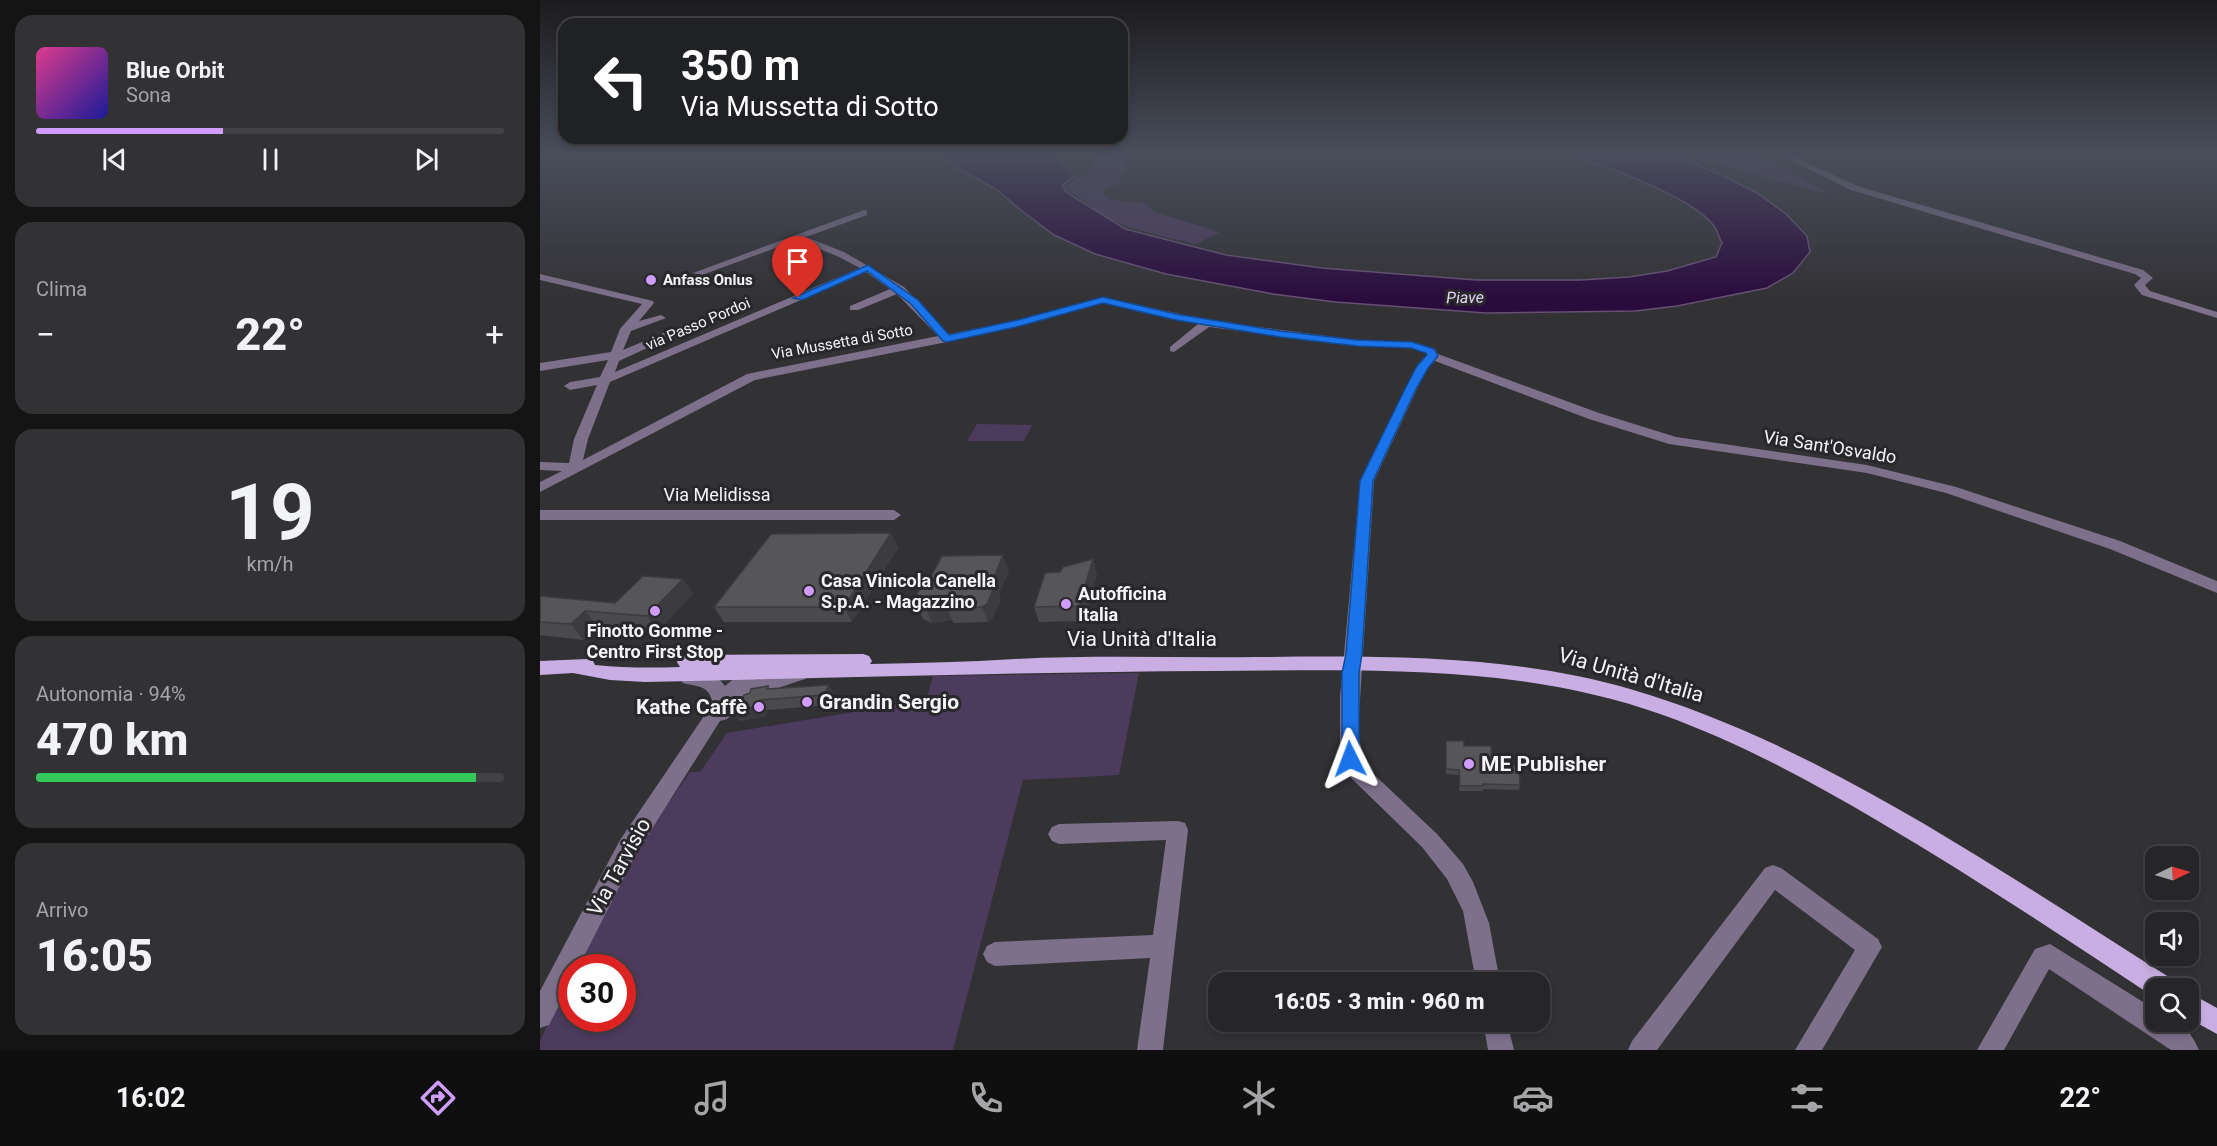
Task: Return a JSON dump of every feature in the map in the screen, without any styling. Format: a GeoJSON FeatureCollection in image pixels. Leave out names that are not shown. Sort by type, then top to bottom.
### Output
{"type":"FeatureCollection","features":[{"type":"Feature","properties":{"kind":"main road","name":"Via Unità d'Italia"},"geometry":{"type":"LineString","coordinates":[[577,668],[589,671],[644,673],[968,661],[1001,662],[1012,666]]}},
{"type":"Feature","properties":{"kind":"main road","name":"Via Unità d'Italia"},"geometry":{"type":"LineString","coordinates":[[540,668],[577,668],[596,664],[757,668],[810,672],[1012,666],[1353,663],[1456,666],[1543,676],[1635,698],[1713,725],[1753,743],[1843,789],[1948,852],[2147,978]]}},
{"type":"Feature","properties":{"kind":"main road"},"geometry":{"type":"LineString","coordinates":[[2199,1011],[2217,1023]]}},
{"type":"Feature","properties":{"kind":"street"},"geometry":{"type":"LineString","coordinates":[[1905,203],[2139,272],[2148,278],[2139,285],[2146,293],[2217,315]]}},
{"type":"Feature","properties":{"kind":"street"},"geometry":{"type":"LineString","coordinates":[[700,274],[864,213]]}},
{"type":"Feature","properties":{"kind":"street"},"geometry":{"type":"LineString","coordinates":[[797,237],[828,248],[868,268],[900,289],[929,316],[947,339]]}},
{"type":"Feature","properties":{"kind":"street","name":"via Passo Pordoi"},"geometry":{"type":"LineString","coordinates":[[570,386],[605,380],[868,268]]}},
{"type":"Feature","properties":{"kind":"street"},"geometry":{"type":"LineString","coordinates":[[540,277],[649,303],[626,329],[581,439],[574,469],[540,466]]}},
{"type":"Feature","properties":{"kind":"street"},"geometry":{"type":"LineString","coordinates":[[854,308],[900,289]]}},
{"type":"Feature","properties":{"kind":"street","name":"Via Mussetta di Sotto"},"geometry":{"type":"LineString","coordinates":[[540,488],[751,377],[947,339],[1020,323],[1103,300],[1207,322],[1357,343],[1412,345],[1432,353]]}},
{"type":"Feature","properties":{"kind":"street"},"geometry":{"type":"LineString","coordinates":[[626,329],[661,318]]}},
{"type":"Feature","properties":{"kind":"street"},"geometry":{"type":"LineString","coordinates":[[540,367],[615,356],[703,320]]}},
{"type":"Feature","properties":{"kind":"street"},"geometry":{"type":"LineString","coordinates":[[1174,349],[1207,322]]}},
{"type":"Feature","properties":{"kind":"street"},"geometry":{"type":"LineString","coordinates":[[1432,353],[1419,374],[1367,481],[1349,744],[1353,765],[1369,784],[1442,855],[1462,884],[1477,928],[1486,972]]}},
{"type":"Feature","properties":{"kind":"street","name":"Via Sant'Osvaldo"},"geometry":{"type":"LineString","coordinates":[[1432,353],[1605,420],[1674,441],[1849,465],[1951,490],[2115,544],[2217,587]]}},
{"type":"Feature","properties":{"kind":"street","name":"Via Melidissa"},"geometry":{"type":"LineString","coordinates":[[540,515],[894,515]]}},
{"type":"Feature","properties":{"kind":"street"},"geometry":{"type":"LineString","coordinates":[[744,693],[754,678],[757,668]]}},
{"type":"Feature","properties":{"kind":"street","name":"Via Tarvisio"},"geometry":{"type":"LineString","coordinates":[[540,1016],[628,847],[709,724],[721,700],[757,668]]}},
{"type":"Feature","properties":{"kind":"street","name":"Via Tarvisio"},"geometry":{"type":"LineString","coordinates":[[709,724],[744,693],[786,676],[810,672]]}},
{"type":"Feature","properties":{"kind":"street"},"geometry":{"type":"LineString","coordinates":[[644,673],[656,677],[703,679],[718,687],[721,700]]}},
{"type":"Feature","properties":{"kind":"street"},"geometry":{"type":"LineString","coordinates":[[1059,834],[1178,830],[1150,1050]]}},
{"type":"Feature","properties":{"kind":"street"},"geometry":{"type":"LineString","coordinates":[[1641,1050],[1773,875],[1870,947],[1808,1050]]}},
{"type":"Feature","properties":{"kind":"street"},"geometry":{"type":"LineString","coordinates":[[995,954],[1163,946]]}},
{"type":"Feature","properties":{"kind":"street"},"geometry":{"type":"LineString","coordinates":[[1990,1050],[2043,957],[2050,956],[2179,1039],[2186,1050]]}},
{"type":"Feature","properties":{"kind":"street"},"geometry":{"type":"LineString","coordinates":[[1497,1032],[1501,1050]]}},
{"type":"Feature","properties":{"kind":"shaded area"},"geometry":{"type":"Polygon","coordinates":[[[1086,203],[1145,203],[1154,212],[1220,232],[1197,244],[1141,231],[1104,216],[1086,203]]]}},
{"type":"Feature","properties":{"kind":"shaded area"},"geometry":{"type":"Polygon","coordinates":[[[977,424],[1032,425],[1024,441],[967,441],[977,424]]]}},
{"type":"Feature","properties":{"kind":"shaded area"},"geometry":{"type":"Polygon","coordinates":[[[1139,673],[1119,775],[1023,780],[953,1050],[540,1050],[540,1041],[558,1004],[558,1032],[636,1032],[636,954],[583,954],[653,825],[690,772],[700,772],[727,733],[926,700],[933,676],[1139,673]]]}},
{"type":"Feature","properties":{"kind":"water","name":"Piave"},"geometry":{"type":"Polygon","coordinates":[[[1012,203],[1084,203],[1125,229],[1226,255],[1322,268],[1476,280],[1580,280],[1629,277],[1667,271],[1716,257],[1722,243],[1715,228],[1703,215],[1685,203],[1771,203],[1786,214],[1807,236],[1810,252],[1793,273],[1767,288],[1677,306],[1635,311],[1486,313],[1335,302],[1273,294],[1166,274],[1095,254],[1054,235],[1012,203]]]}},
{"type":"Feature","properties":{"kind":"building","name":"Casa Vinicola Canella S.p.A. - Magazzino"},"geometry":{"type":"Polygon","coordinates":[[[891,533],[844,607],[714,607],[771,534],[891,533]]]}},
{"type":"Feature","properties":{"kind":"building"},"geometry":{"type":"Polygon","coordinates":[[[1003,555],[991,585],[995,585],[987,604],[982,607],[947,608],[949,604],[926,608],[916,603],[915,599],[921,586],[926,586],[942,556],[1003,555]]]}},
{"type":"Feature","properties":{"kind":"building"},"geometry":{"type":"Polygon","coordinates":[[[1093,559],[1079,606],[1034,607],[1045,573],[1060,572],[1063,567],[1093,559]]]}},
{"type":"Feature","properties":{"kind":"building"},"geometry":{"type":"Polygon","coordinates":[[[643,576],[683,579],[647,616],[585,611],[571,624],[540,622],[540,596],[615,603],[643,576]]]}},
{"type":"Feature","properties":{"kind":"building"},"geometry":{"type":"Polygon","coordinates":[[[829,685],[824,695],[760,700],[759,706],[732,711],[735,701],[742,700],[751,689],[768,686],[767,689],[829,685]]]}},
{"type":"Feature","properties":{"kind":"building","name":"ME Publisher"},"geometry":{"type":"Polygon","coordinates":[[[1446,741],[1464,741],[1464,746],[1491,746],[1492,765],[1519,766],[1520,785],[1460,786],[1459,770],[1446,769],[1446,741]]]}},
{"type":"Feature","properties":{"kind":"place","name":"Anfass Onlus"},"geometry":{"type":"Point","coordinates":[651,280]}},
{"type":"Feature","properties":{"kind":"place","name":"Casa Vinicola Canella S.p.A. - Magazzino"},"geometry":{"type":"Point","coordinates":[809,591]}},
{"type":"Feature","properties":{"kind":"place","name":"Autofficina Italia"},"geometry":{"type":"Point","coordinates":[1066,604]}},
{"type":"Feature","properties":{"kind":"place","name":"Finotto Gomme - Centro First Stop"},"geometry":{"type":"Point","coordinates":[655,611]}},
{"type":"Feature","properties":{"kind":"place","name":"Grandin Sergio"},"geometry":{"type":"Point","coordinates":[807,702]}},
{"type":"Feature","properties":{"kind":"place","name":"Kathe Caffè"},"geometry":{"type":"Point","coordinates":[759,707]}},
{"type":"Feature","properties":{"kind":"place","name":"ME Publisher"},"geometry":{"type":"Point","coordinates":[1469,764]}},
{"type":"Feature","properties":{"kind":"route"},"geometry":{"type":"LineString","coordinates":[[798,298],[868,268],[893,284],[914,302],[929,316],[947,339],[1020,323],[1103,300],[1176,317],[1280,334],[1357,343],[1412,345],[1431,351],[1433,356],[1423,366],[1367,481],[1354,654],[1350,673],[1350,759]]}}]}
